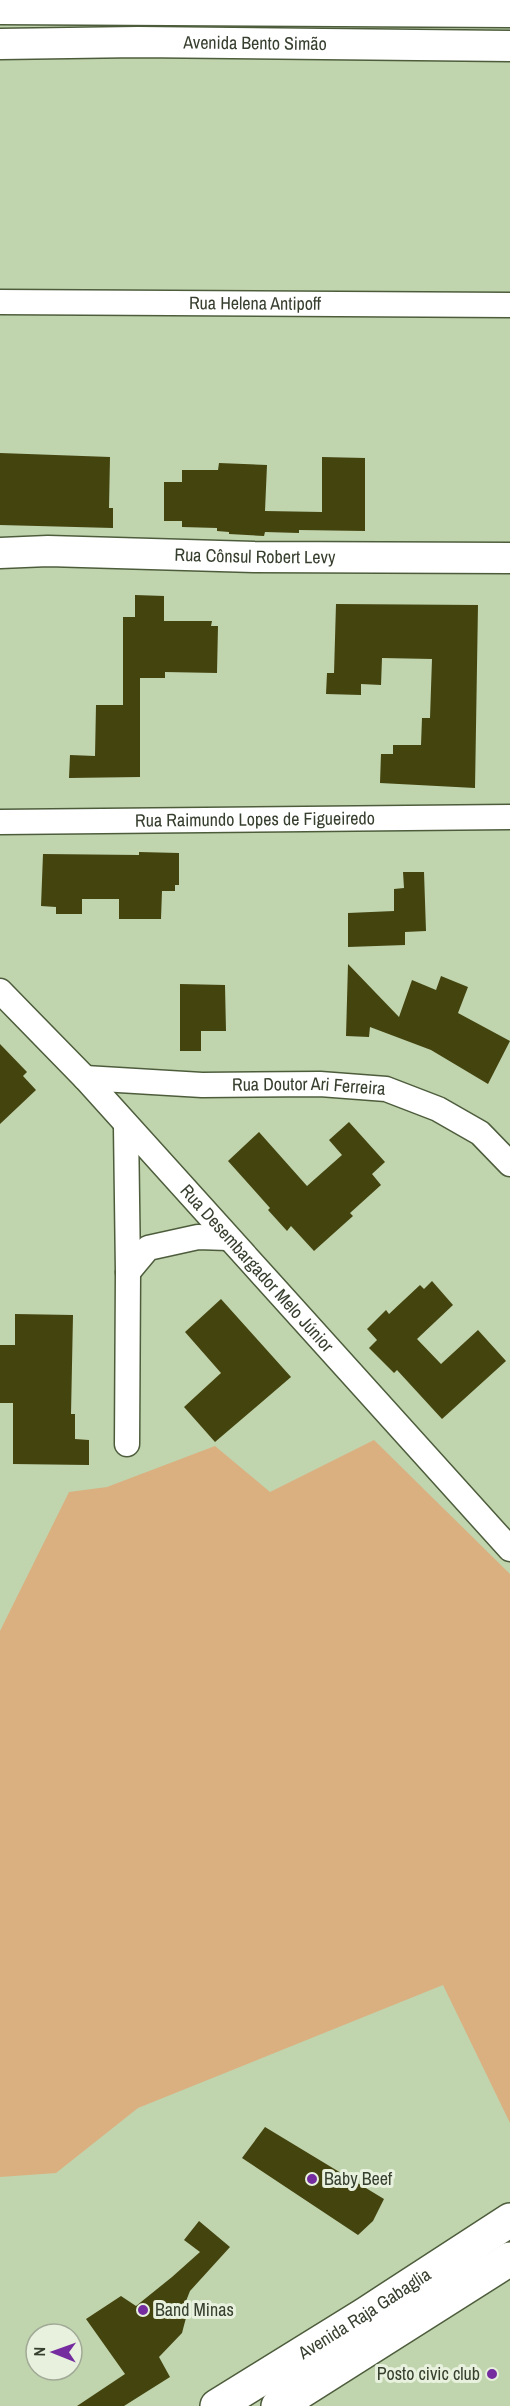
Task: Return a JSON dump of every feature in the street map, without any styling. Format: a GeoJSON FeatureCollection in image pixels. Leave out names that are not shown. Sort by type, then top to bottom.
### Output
{"type":"FeatureCollection","features":[{"type":"Feature","properties":{"kind":"main road","name":"Avenida Raja Gabaglia"},"geometry":{"type":"LineString","coordinates":[[217,2406],[364,2315],[510,2220]]}},
{"type":"Feature","properties":{"kind":"main road","name":"Avenida Raja Gabaglia"},"geometry":{"type":"LineString","coordinates":[[278,2406],[510,2259]]}},
{"type":"Feature","properties":{"kind":"street","name":"Avenida Bento Simão"},"geometry":{"type":"LineString","coordinates":[[0,9],[139,5],[408,5],[510,12]]}},
{"type":"Feature","properties":{"kind":"street"},"geometry":{"type":"LineString","coordinates":[[138,42],[139,5]]}},
{"type":"Feature","properties":{"kind":"street"},"geometry":{"type":"LineString","coordinates":[[408,5],[408,46]]}},
{"type":"Feature","properties":{"kind":"street","name":"Avenida Bento Simão"},"geometry":{"type":"LineString","coordinates":[[0,44],[138,42],[408,46],[510,45]]}},
{"type":"Feature","properties":{"kind":"street","name":"Rua Helena Antipoff"},"geometry":{"type":"LineString","coordinates":[[0,302],[510,305]]}},
{"type":"Feature","properties":{"kind":"street","name":"Rua Cônsul Robert Levy"},"geometry":{"type":"LineString","coordinates":[[0,553],[48,551],[254,557],[510,558]]}},
{"type":"Feature","properties":{"kind":"street","name":"Rua Raimundo Lopes de Figueiredo"},"geometry":{"type":"LineString","coordinates":[[0,822],[510,817]]}},
{"type":"Feature","properties":{"kind":"street","name":"Rua Desembargador Melo Júnior"},"geometry":{"type":"LineString","coordinates":[[0,991],[85,1078],[510,1549]]}},
{"type":"Feature","properties":{"kind":"street","name":"Rua Doutor Ari Ferreira"},"geometry":{"type":"LineString","coordinates":[[85,1078],[202,1085],[320,1084],[386,1089],[438,1109],[480,1133],[510,1164]]}},
{"type":"Feature","properties":{"kind":"street"},"geometry":{"type":"LineString","coordinates":[[126,1126],[127,1444]]}},
{"type":"Feature","properties":{"kind":"street"},"geometry":{"type":"LineString","coordinates":[[128,1272],[148,1248],[198,1237],[228,1238]]}},
{"type":"Feature","properties":{"kind":"shaded area"},"geometry":{"type":"Polygon","coordinates":[[[374,1440],[510,1574],[510,2123],[443,1985],[138,2108],[56,2173],[0,2177],[0,1631],[69,1492],[107,1487],[215,1446],[270,1492],[374,1440]]]}},
{"type":"Feature","properties":{"kind":"building"},"geometry":{"type":"Polygon","coordinates":[[[0,453],[110,457],[109,508],[113,508],[113,528],[0,525],[0,453]]]}},
{"type":"Feature","properties":{"kind":"building"},"geometry":{"type":"Polygon","coordinates":[[[322,457],[365,458],[365,531],[299,530],[299,533],[265,532],[264,536],[229,534],[229,532],[217,531],[217,528],[182,527],[182,521],[164,521],[164,482],[182,482],[182,470],[218,470],[219,463],[267,465],[265,511],[322,512],[322,457]]]}},
{"type":"Feature","properties":{"kind":"building"},"geometry":{"type":"Polygon","coordinates":[[[135,595],[164,596],[164,621],[212,621],[211,626],[218,626],[217,673],[165,672],[165,678],[140,678],[140,777],[69,778],[70,755],[95,756],[96,705],[123,705],[123,617],[135,617],[135,595]]]}},
{"type":"Feature","properties":{"kind":"building"},"geometry":{"type":"Polygon","coordinates":[[[336,604],[478,605],[475,788],[380,783],[381,754],[393,754],[393,745],[421,745],[422,718],[430,718],[432,659],[382,658],[381,685],[361,684],[361,695],[326,694],[327,673],[334,673],[336,604]]]}},
{"type":"Feature","properties":{"kind":"building"},"geometry":{"type":"Polygon","coordinates":[[[139,852],[179,853],[179,885],[175,885],[175,891],[162,891],[161,919],[119,919],[119,899],[82,899],[82,914],[56,914],[56,907],[41,906],[43,854],[139,855],[139,852]]]}},
{"type":"Feature","properties":{"kind":"building"},"geometry":{"type":"Polygon","coordinates":[[[403,872],[424,872],[426,931],[405,932],[405,945],[348,947],[348,913],[394,911],[394,889],[404,888],[403,872]]]}},
{"type":"Feature","properties":{"kind":"building"},"geometry":{"type":"Polygon","coordinates":[[[348,964],[399,1017],[412,980],[436,990],[441,976],[468,987],[458,1013],[510,1041],[488,1084],[431,1050],[370,1027],[369,1037],[346,1036],[348,964]]]}},
{"type":"Feature","properties":{"kind":"building"},"geometry":{"type":"Polygon","coordinates":[[[180,984],[225,985],[226,1031],[201,1031],[201,1051],[180,1051],[180,984]]]}},
{"type":"Feature","properties":{"kind":"building"},"geometry":{"type":"Polygon","coordinates":[[[0,1044],[27,1072],[23,1076],[36,1090],[0,1124],[0,1044]]]}},
{"type":"Feature","properties":{"kind":"building"},"geometry":{"type":"Polygon","coordinates":[[[349,1122],[385,1162],[372,1174],[381,1185],[350,1213],[353,1216],[314,1251],[291,1226],[287,1231],[268,1210],[270,1208],[228,1161],[259,1132],[307,1186],[342,1155],[329,1140],[349,1122]]]}},
{"type":"Feature","properties":{"kind":"building"},"geometry":{"type":"Polygon","coordinates":[[[432,1281],[453,1305],[417,1339],[441,1364],[478,1330],[506,1361],[442,1419],[397,1370],[394,1373],[369,1348],[377,1340],[367,1329],[386,1310],[389,1314],[420,1285],[424,1289],[432,1281]]]}},
{"type":"Feature","properties":{"kind":"building"},"geometry":{"type":"Polygon","coordinates":[[[221,1299],[291,1377],[215,1442],[184,1407],[221,1373],[185,1332],[221,1299]]]}},
{"type":"Feature","properties":{"kind":"building"},"geometry":{"type":"Polygon","coordinates":[[[15,1314],[73,1315],[71,1414],[75,1414],[75,1439],[89,1440],[89,1465],[13,1464],[13,1403],[0,1403],[0,1345],[15,1345],[15,1314]]]}},
{"type":"Feature","properties":{"kind":"building","name":"Baby Beef"},"geometry":{"type":"Polygon","coordinates":[[[265,2127],[384,2199],[373,2221],[358,2235],[242,2158],[265,2127]]]}},
{"type":"Feature","properties":{"kind":"building","name":"Band Minas"},"geometry":{"type":"Polygon","coordinates":[[[199,2221],[230,2247],[190,2291],[184,2306],[187,2314],[182,2333],[159,2357],[170,2377],[124,2406],[77,2406],[125,2374],[86,2319],[121,2296],[136,2306],[172,2277],[200,2252],[184,2240],[199,2221]]]}},
{"type":"Feature","properties":{"kind":"place","name":"Baby Beef"},"geometry":{"type":"Point","coordinates":[312,2179]}},
{"type":"Feature","properties":{"kind":"place","name":"Band Minas"},"geometry":{"type":"Point","coordinates":[143,2310]}},
{"type":"Feature","properties":{"kind":"place","name":"Posto civic club"},"geometry":{"type":"Point","coordinates":[492,2374]}}]}
